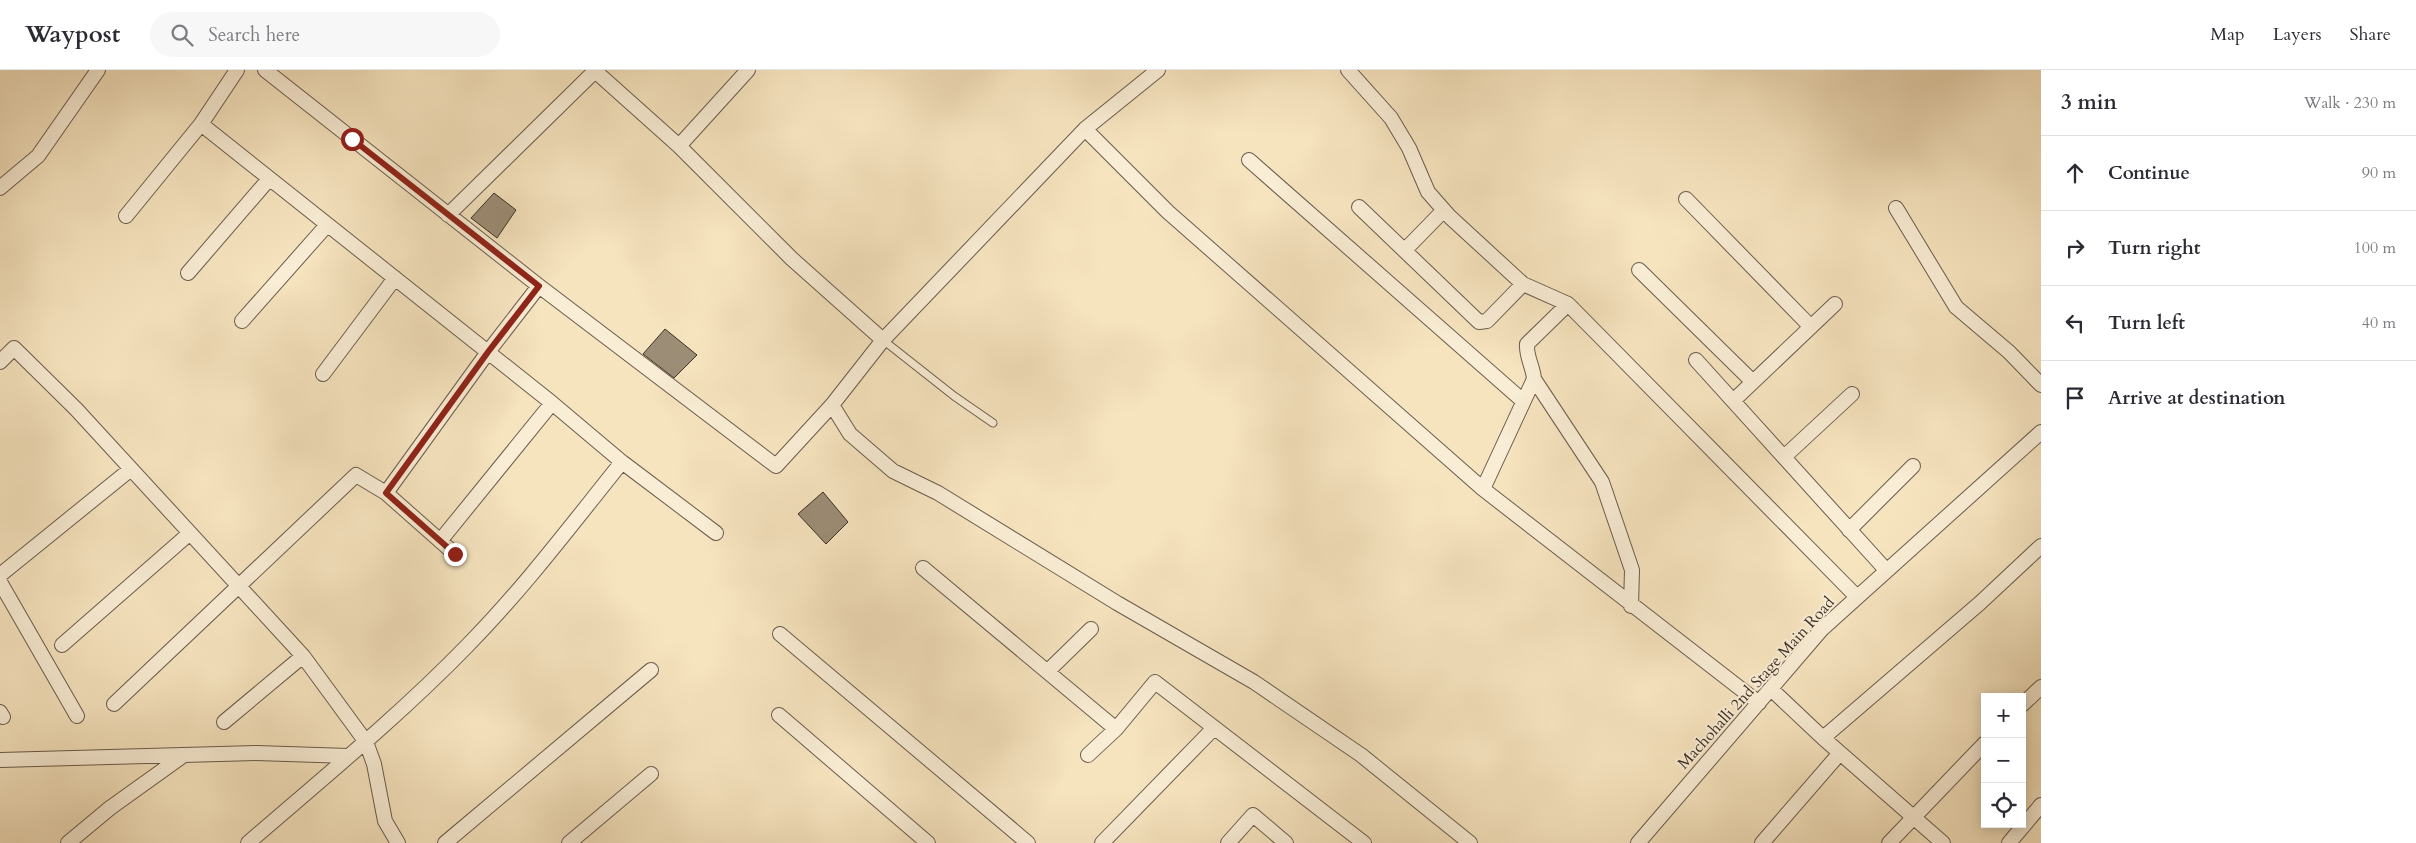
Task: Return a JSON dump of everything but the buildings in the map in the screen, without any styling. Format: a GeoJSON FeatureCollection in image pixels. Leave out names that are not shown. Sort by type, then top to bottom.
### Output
{"type":"FeatureCollection","features":[{"type":"Feature","properties":{"kind":"street"},"geometry":{"type":"LineString","coordinates":[[0,188],[38,156],[98,70]]}},
{"type":"Feature","properties":{"kind":"street"},"geometry":{"type":"LineString","coordinates":[[126,216],[201,124],[236,70]]}},
{"type":"Feature","properties":{"kind":"street"},"geometry":{"type":"LineString","coordinates":[[265,70],[539,286],[776,466],[832,405],[883,340],[1085,129],[1158,70]]}},
{"type":"Feature","properties":{"kind":"street"},"geometry":{"type":"LineString","coordinates":[[448,215],[595,70],[679,146],[792,259],[883,340]]}},
{"type":"Feature","properties":{"kind":"street"},"geometry":{"type":"LineString","coordinates":[[679,146],[748,70]]}},
{"type":"Feature","properties":{"kind":"street"},"geometry":{"type":"LineString","coordinates":[[1348,70],[1391,118],[1409,148],[1428,192],[1444,210],[1523,284],[1568,304],[1856,597]]}},
{"type":"Feature","properties":{"kind":"street"},"geometry":{"type":"LineString","coordinates":[[201,124],[552,403],[622,462],[716,533]]}},
{"type":"Feature","properties":{"kind":"street"},"geometry":{"type":"LineString","coordinates":[[1085,129],[1168,212],[1482,489],[1759,704]]}},
{"type":"Feature","properties":{"kind":"street"},"geometry":{"type":"LineString","coordinates":[[1249,160],[1523,402]]}},
{"type":"Feature","properties":{"kind":"street"},"geometry":{"type":"LineString","coordinates":[[188,272],[269,178]]}},
{"type":"Feature","properties":{"kind":"street"},"geometry":{"type":"LineString","coordinates":[[1686,200],[1811,327]]}},
{"type":"Feature","properties":{"kind":"street"},"geometry":{"type":"LineString","coordinates":[[1359,207],[1479,322],[1487,321],[1523,284]]}},
{"type":"Feature","properties":{"kind":"street"},"geometry":{"type":"LineString","coordinates":[[1896,208],[1956,307],[2009,352],[2041,385]]}},
{"type":"Feature","properties":{"kind":"street"},"geometry":{"type":"LineString","coordinates":[[1405,250],[1444,210]]}},
{"type":"Feature","properties":{"kind":"street"},"geometry":{"type":"LineString","coordinates":[[242,321],[327,225]]}},
{"type":"Feature","properties":{"kind":"street"},"geometry":{"type":"LineString","coordinates":[[1639,270],[1753,382]]}},
{"type":"Feature","properties":{"kind":"street"},"geometry":{"type":"LineString","coordinates":[[323,374],[395,278]]}},
{"type":"Feature","properties":{"kind":"street"},"geometry":{"type":"LineString","coordinates":[[386,493],[488,352],[539,286]]}},
{"type":"Feature","properties":{"kind":"street"},"geometry":{"type":"LineString","coordinates":[[1568,304],[1527,344],[1526,356],[1533,370],[1534,379],[1602,482],[1632,570],[1631,606]]}},
{"type":"Feature","properties":{"kind":"street"},"geometry":{"type":"LineString","coordinates":[[1733,401],[1835,304]]}},
{"type":"Feature","properties":{"kind":"street"},"geometry":{"type":"LineString","coordinates":[[0,362],[14,348],[76,409],[303,656],[366,742],[374,764],[385,822],[398,843]]}},
{"type":"Feature","properties":{"kind":"street"},"geometry":{"type":"LineString","coordinates":[[1696,360],[1886,570]]}},
{"type":"Feature","properties":{"kind":"street"},"geometry":{"type":"LineString","coordinates":[[1482,489],[1534,379]]}},
{"type":"Feature","properties":{"kind":"street"},"geometry":{"type":"LineString","coordinates":[[1784,457],[1852,394]]}},
{"type":"Feature","properties":{"kind":"street"},"geometry":{"type":"LineString","coordinates":[[440,541],[552,403]]}},
{"type":"Feature","properties":{"kind":"street"},"geometry":{"type":"LineString","coordinates":[[832,405],[850,434],[893,471],[938,493],[1117,603],[1254,682],[1361,755],[1470,843]]}},
{"type":"Feature","properties":{"kind":"street","name":"Machohalli 2nd Stage Main Road"},"geometry":{"type":"LineString","coordinates":[[1638,843],[1822,629],[1886,570],[1958,509],[2041,432]]}},
{"type":"Feature","properties":{"kind":"street"},"geometry":{"type":"LineString","coordinates":[[248,843],[366,742],[467,646],[517,593],[622,462]]}},
{"type":"Feature","properties":{"kind":"street"},"geometry":{"type":"LineString","coordinates":[[1849,530],[1913,466]]}},
{"type":"Feature","properties":{"kind":"street"},"geometry":{"type":"LineString","coordinates":[[0,574],[131,469]]}},
{"type":"Feature","properties":{"kind":"street"},"geometry":{"type":"LineString","coordinates":[[114,704],[238,585],[356,476],[386,493],[455,554]]}},
{"type":"Feature","properties":{"kind":"street"},"geometry":{"type":"LineString","coordinates":[[62,645],[190,533]]}},
{"type":"Feature","properties":{"kind":"street"},"geometry":{"type":"LineString","coordinates":[[1823,738],[1980,603],[2041,546]]}},
{"type":"Feature","properties":{"kind":"street"},"geometry":{"type":"LineString","coordinates":[[923,568],[1116,729]]}},
{"type":"Feature","properties":{"kind":"street"},"geometry":{"type":"LineString","coordinates":[[0,582],[77,716]]}},
{"type":"Feature","properties":{"kind":"street"},"geometry":{"type":"LineString","coordinates":[[1048,671],[1091,629]]}},
{"type":"Feature","properties":{"kind":"street"},"geometry":{"type":"LineString","coordinates":[[780,634],[1028,843]]}},
{"type":"Feature","properties":{"kind":"street"},"geometry":{"type":"LineString","coordinates":[[224,722],[303,656]]}},
{"type":"Feature","properties":{"kind":"street"},"geometry":{"type":"LineString","coordinates":[[446,843],[650,670]]}},
{"type":"Feature","properties":{"kind":"street"},"geometry":{"type":"LineString","coordinates":[[1088,755],[1116,729],[1155,682],[1364,843]]}},
{"type":"Feature","properties":{"kind":"street"},"geometry":{"type":"LineString","coordinates":[[2026,702],[2041,687]]}},
{"type":"Feature","properties":{"kind":"street"},"geometry":{"type":"LineString","coordinates":[[1771,689],[1823,738],[1943,843]]}},
{"type":"Feature","properties":{"kind":"street"},"geometry":{"type":"LineString","coordinates":[[779,716],[928,843]]}},
{"type":"Feature","properties":{"kind":"street"},"geometry":{"type":"LineString","coordinates":[[1102,843],[1214,728]]}},
{"type":"Feature","properties":{"kind":"street"},"geometry":{"type":"LineString","coordinates":[[1889,843],[1981,747]]}},
{"type":"Feature","properties":{"kind":"street"},"geometry":{"type":"LineString","coordinates":[[0,760],[256,753],[349,756]]}},
{"type":"Feature","properties":{"kind":"street"},"geometry":{"type":"LineString","coordinates":[[1762,843],[1840,753]]}},
{"type":"Feature","properties":{"kind":"street"},"geometry":{"type":"LineString","coordinates":[[68,843],[110,808],[184,755]]}},
{"type":"Feature","properties":{"kind":"street"},"geometry":{"type":"LineString","coordinates":[[569,843],[651,774]]}},
{"type":"Feature","properties":{"kind":"street"},"geometry":{"type":"LineString","coordinates":[[2009,843],[2041,805]]}},
{"type":"Feature","properties":{"kind":"street"},"geometry":{"type":"LineString","coordinates":[[1228,843],[1253,815],[1286,843]]}},
{"type":"Feature","properties":{"kind":"lane"},"geometry":{"type":"LineString","coordinates":[[883,340],[954,396],[993,422]]}},
{"type":"Feature","properties":{"kind":"route"},"geometry":{"type":"LineString","coordinates":[[352,139],[539,286],[488,352],[386,493],[455,554]]}}]}
